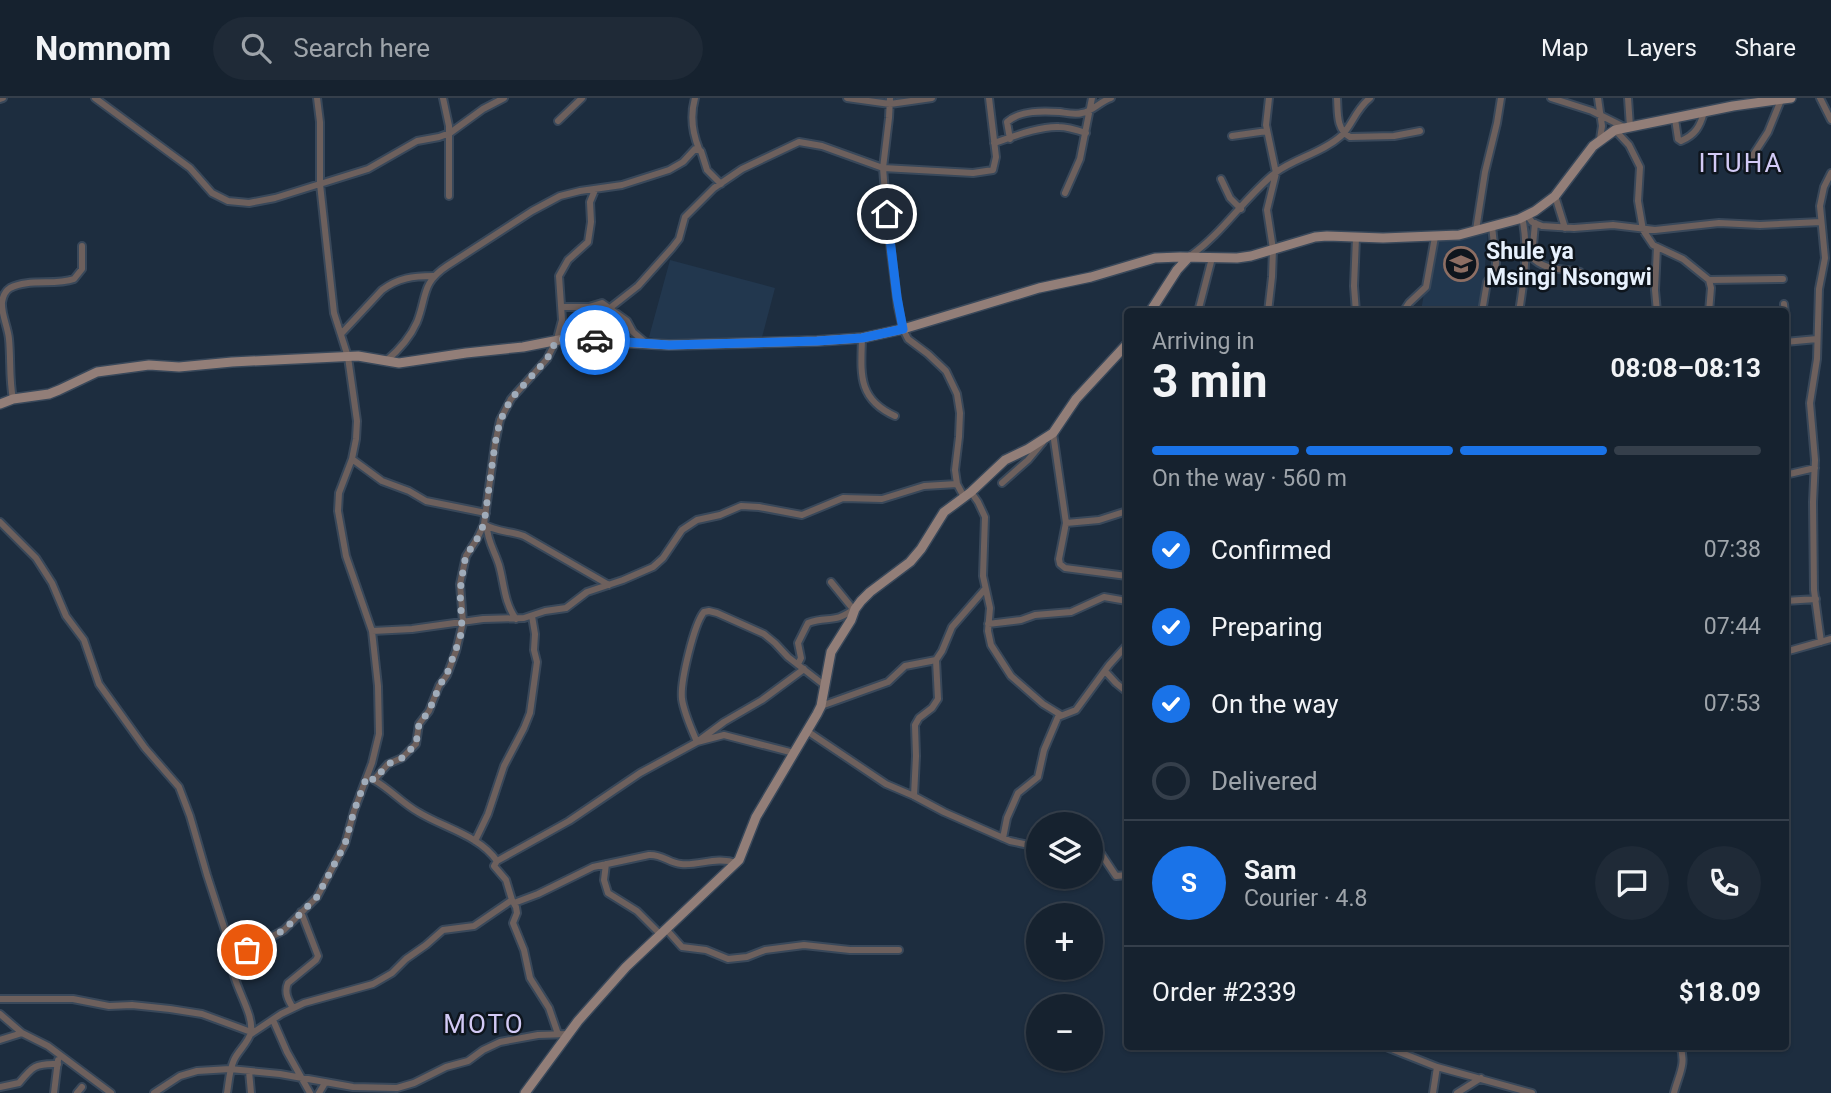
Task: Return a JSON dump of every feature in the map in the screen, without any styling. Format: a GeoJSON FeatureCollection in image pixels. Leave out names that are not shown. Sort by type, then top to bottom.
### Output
{"type":"FeatureCollection","features":[{"type":"Feature","properties":{"kind":"street"},"geometry":{"type":"LineString","coordinates":[[95,98],[190,168],[212,193],[228,201],[249,202],[368,169],[418,141],[450,133],[483,109],[504,98]]}},
{"type":"Feature","properties":{"kind":"street"},"geometry":{"type":"LineString","coordinates":[[232,962],[247,950],[284,930],[317,897],[341,855],[378,740],[378,686],[372,631],[346,556],[338,511],[339,493],[352,459],[357,421],[348,357],[334,313],[320,184],[320,122],[317,98]]}},
{"type":"Feature","properties":{"kind":"street"},"geometry":{"type":"LineString","coordinates":[[443,98],[450,133],[449,196]]}},
{"type":"Feature","properties":{"kind":"street"},"geometry":{"type":"LineString","coordinates":[[558,121],[582,98]]}},
{"type":"Feature","properties":{"kind":"street"},"geometry":{"type":"LineString","coordinates":[[695,98],[693,134],[707,170],[721,184]]}},
{"type":"Feature","properties":{"kind":"street"},"geometry":{"type":"LineString","coordinates":[[847,98],[890,101],[932,98]]}},
{"type":"Feature","properties":{"kind":"street"},"geometry":{"type":"LineString","coordinates":[[610,308],[638,286],[657,266],[676,243],[685,217],[714,188],[742,169],[799,142],[822,146],[883,168],[973,173],[993,170],[996,158],[989,98]]}},
{"type":"Feature","properties":{"kind":"street"},"geometry":{"type":"LineString","coordinates":[[1065,193],[1080,159],[1092,98]]}},
{"type":"Feature","properties":{"kind":"street"},"geometry":{"type":"LineString","coordinates":[[1010,139],[1007,122],[1017,116],[1039,112],[1076,114],[1090,111],[1111,98]]}},
{"type":"Feature","properties":{"kind":"street"},"geometry":{"type":"LineString","coordinates":[[1268,308],[1273,249],[1267,210],[1276,173],[1267,131],[1269,98]]}},
{"type":"Feature","properties":{"kind":"street"},"geometry":{"type":"LineString","coordinates":[[1337,98],[1339,122],[1344,134],[1354,138],[1420,131]]}},
{"type":"Feature","properties":{"kind":"street"},"geometry":{"type":"LineString","coordinates":[[1153,308],[1177,270],[1189,257],[1215,236],[1276,173],[1344,134],[1357,110],[1370,98]]}},
{"type":"Feature","properties":{"kind":"street"},"geometry":{"type":"LineString","coordinates":[[1476,230],[1501,98]]}},
{"type":"Feature","properties":{"kind":"street"},"geometry":{"type":"LineString","coordinates":[[1551,98],[1601,114],[1623,128]]}},
{"type":"Feature","properties":{"kind":"street"},"geometry":{"type":"LineString","coordinates":[[1598,98],[1602,129],[1600,139]]}},
{"type":"Feature","properties":{"kind":"street"},"geometry":{"type":"LineString","coordinates":[[1628,98],[1623,128],[1640,167],[1638,201],[1643,230],[1651,243],[1686,261],[1709,280],[1712,288],[1710,308]]}},
{"type":"Feature","properties":{"kind":"street"},"geometry":{"type":"LineString","coordinates":[[1821,98],[1831,120]]}},
{"type":"Feature","properties":{"kind":"street"},"geometry":{"type":"LineString","coordinates":[[0,404],[13,399],[49,394],[97,372],[149,365],[179,367],[358,356],[399,363],[523,347],[557,339],[648,345],[698,345],[862,338],[903,329],[1040,288],[1091,277],[1144,260],[1169,257],[1237,258],[1321,236],[1436,237],[1452,236],[1492,226],[1535,211],[1555,196],[1600,139],[1623,128],[1704,112],[1721,104],[1786,99]]}},
{"type":"Feature","properties":{"kind":"street"},"geometry":{"type":"LineString","coordinates":[[1746,166],[1786,99]]}},
{"type":"Feature","properties":{"kind":"street"},"geometry":{"type":"LineString","coordinates":[[890,101],[883,168],[897,297],[903,329],[908,339],[946,371],[957,394],[960,413],[955,470],[957,484],[982,510],[985,517],[983,576],[990,608],[988,636],[1011,676],[1043,705],[1061,715]]}},
{"type":"Feature","properties":{"kind":"street"},"geometry":{"type":"LineString","coordinates":[[1675,119],[1678,139],[1681,141],[1697,131],[1704,112]]}},
{"type":"Feature","properties":{"kind":"street"},"geometry":{"type":"LineString","coordinates":[[994,143],[1055,127],[1086,133]]}},
{"type":"Feature","properties":{"kind":"street"},"geometry":{"type":"LineString","coordinates":[[1233,136],[1267,131]]}},
{"type":"Feature","properties":{"kind":"street"},"geometry":{"type":"LineString","coordinates":[[386,361],[410,336],[433,276],[447,265],[547,202],[573,192],[622,185],[669,170],[683,162],[695,149],[699,149]]}},
{"type":"Feature","properties":{"kind":"street"},"geometry":{"type":"LineString","coordinates":[[1821,642],[1816,599],[1813,502],[1815,468],[1810,403],[1817,365],[1820,282],[1825,258],[1822,194],[1830,175]]}},
{"type":"Feature","properties":{"kind":"street"},"geometry":{"type":"LineString","coordinates":[[1221,178],[1230,198],[1241,209]]}},
{"type":"Feature","properties":{"kind":"street"},"geometry":{"type":"LineString","coordinates":[[516,618],[509,606],[485,526],[495,444],[500,421],[511,399],[547,359],[557,339],[562,307],[559,276],[568,260],[588,242],[590,202],[595,190]]}},
{"type":"Feature","properties":{"kind":"street"},"geometry":{"type":"LineString","coordinates":[[1555,196],[1565,228]]}},
{"type":"Feature","properties":{"kind":"street"},"geometry":{"type":"LineString","coordinates":[[1524,216],[1542,226],[1565,228],[1614,225],[1643,230],[1691,228],[1718,223],[1822,223],[1831,227]]}},
{"type":"Feature","properties":{"kind":"street"},"geometry":{"type":"LineString","coordinates":[[1520,308],[1526,257],[1524,216]]}},
{"type":"Feature","properties":{"kind":"street"},"geometry":{"type":"LineString","coordinates":[[1535,223],[1532,257],[1535,261],[1541,265],[1580,272]]}},
{"type":"Feature","properties":{"kind":"street"},"geometry":{"type":"LineString","coordinates":[[1483,308],[1487,282],[1496,263],[1492,226]]}},
{"type":"Feature","properties":{"kind":"street"},"geometry":{"type":"LineString","coordinates":[[1356,237],[1356,308]]}},
{"type":"Feature","properties":{"kind":"street"},"geometry":{"type":"LineString","coordinates":[[1406,308],[1426,287],[1436,237]]}},
{"type":"Feature","properties":{"kind":"street"},"geometry":{"type":"LineString","coordinates":[[13,399],[9,337],[2,305],[5,292],[10,288],[29,284],[74,279],[82,269],[82,246]]}},
{"type":"Feature","properties":{"kind":"street"},"geometry":{"type":"LineString","coordinates":[[1657,247],[1657,308]]}},
{"type":"Feature","properties":{"kind":"street"},"geometry":{"type":"LineString","coordinates":[[1199,308],[1212,258]]}},
{"type":"Feature","properties":{"kind":"street"},"geometry":{"type":"LineString","coordinates":[[341,334],[390,284],[408,277],[433,276]]}},
{"type":"Feature","properties":{"kind":"street"},"geometry":{"type":"LineString","coordinates":[[1709,280],[1783,279]]}},
{"type":"Feature","properties":{"kind":"street"},"geometry":{"type":"LineString","coordinates":[[562,307],[589,307],[600,303],[628,321],[634,332],[648,345]]}},
{"type":"Feature","properties":{"kind":"street"},"geometry":{"type":"LineString","coordinates":[[1784,304],[1784,308]]}},
{"type":"Feature","properties":{"kind":"street"},"geometry":{"type":"LineString","coordinates":[[862,338],[861,366],[864,385],[874,403],[881,410],[895,416]]}},
{"type":"Feature","properties":{"kind":"street"},"geometry":{"type":"LineString","coordinates":[[1789,339],[1817,339]]}},
{"type":"Feature","properties":{"kind":"street"},"geometry":{"type":"LineString","coordinates":[[1002,483],[1028,460],[1076,399],[1124,347]]}},
{"type":"Feature","properties":{"kind":"street"},"geometry":{"type":"LineString","coordinates":[[563,1034],[530,978],[526,957],[513,923],[517,911],[506,880],[494,866],[497,861],[569,821],[640,774],[762,700],[801,667],[798,643],[808,623],[841,618],[855,608],[870,592],[909,562],[921,549],[944,512],[1005,460],[1050,435]]}},
{"type":"Feature","properties":{"kind":"street"},"geometry":{"type":"LineString","coordinates":[[1050,435],[1066,523],[1059,559],[1062,566],[1124,576]]}},
{"type":"Feature","properties":{"kind":"street"},"geometry":{"type":"LineString","coordinates":[[352,459],[383,481],[426,501],[486,513]]}},
{"type":"Feature","properties":{"kind":"street"},"geometry":{"type":"LineString","coordinates":[[1789,474],[1815,468]]}},
{"type":"Feature","properties":{"kind":"street"},"geometry":{"type":"LineString","coordinates":[[372,631],[516,618],[566,608],[587,592],[645,571],[659,563],[682,530],[697,520],[720,515],[741,506],[750,505],[802,515],[843,498],[882,499],[924,486],[957,484]]}},
{"type":"Feature","properties":{"kind":"street"},"geometry":{"type":"LineString","coordinates":[[1066,523],[1099,520],[1124,512]]}},
{"type":"Feature","properties":{"kind":"street"},"geometry":{"type":"LineString","coordinates":[[0,522],[36,558],[52,583],[66,616],[87,647],[99,684],[145,748],[179,787],[227,937],[233,974],[249,1018],[251,1033]]}},
{"type":"Feature","properties":{"kind":"street"},"geometry":{"type":"LineString","coordinates":[[485,526],[524,536],[609,584]]}},
{"type":"Feature","properties":{"kind":"street"},"geometry":{"type":"LineString","coordinates":[[374,780],[388,764],[402,758],[416,744],[419,724],[429,711],[447,675],[463,622],[460,591],[466,556],[485,526]]}},
{"type":"Feature","properties":{"kind":"street"},"geometry":{"type":"LineString","coordinates":[[831,582],[855,608]]}},
{"type":"Feature","properties":{"kind":"street"},"geometry":{"type":"LineString","coordinates":[[914,796],[915,725],[938,699],[936,660],[952,627],[985,589]]}},
{"type":"Feature","properties":{"kind":"street"},"geometry":{"type":"LineString","coordinates":[[988,624],[1035,615],[1071,612],[1104,597],[1124,599]]}},
{"type":"Feature","properties":{"kind":"street"},"geometry":{"type":"LineString","coordinates":[[1789,601],[1816,599]]}},
{"type":"Feature","properties":{"kind":"street"},"geometry":{"type":"LineString","coordinates":[[525,1093],[563,1034],[626,967],[737,863],[756,817],[821,706],[831,652],[851,620],[855,608]]}},
{"type":"Feature","properties":{"kind":"street"},"geometry":{"type":"LineString","coordinates":[[696,742],[685,711],[682,691],[694,637],[704,612],[717,613],[764,634],[824,685]]}},
{"type":"Feature","properties":{"kind":"street"},"geometry":{"type":"LineString","coordinates":[[475,841],[488,814],[504,766],[530,713],[537,662],[532,616]]}},
{"type":"Feature","properties":{"kind":"street"},"geometry":{"type":"LineString","coordinates":[[1789,651],[1831,639]]}},
{"type":"Feature","properties":{"kind":"street"},"geometry":{"type":"LineString","coordinates":[[1003,838],[1007,818],[1018,793],[1038,777],[1045,746],[1056,719],[1076,710],[1124,649]]}},
{"type":"Feature","properties":{"kind":"street"},"geometry":{"type":"LineString","coordinates":[[821,706],[888,682],[905,666],[936,660]]}},
{"type":"Feature","properties":{"kind":"street"},"geometry":{"type":"LineString","coordinates":[[1105,671],[1124,690]]}},
{"type":"Feature","properties":{"kind":"street"},"geometry":{"type":"LineString","coordinates":[[807,732],[886,785],[1003,838],[1026,845]]}},
{"type":"Feature","properties":{"kind":"street"},"geometry":{"type":"LineString","coordinates":[[696,742],[729,736],[794,753]]}},
{"type":"Feature","properties":{"kind":"street"},"geometry":{"type":"LineString","coordinates":[[367,776],[419,813],[489,850],[497,861]]}},
{"type":"Feature","properties":{"kind":"street"},"geometry":{"type":"LineString","coordinates":[[227,1093],[234,1059],[251,1033],[304,1003],[373,984],[392,973],[443,929],[474,926],[513,902],[538,894],[606,863],[655,854],[678,864],[720,860],[737,863]]}},
{"type":"Feature","properties":{"kind":"street"},"geometry":{"type":"LineString","coordinates":[[1103,857],[1116,876],[1124,874]]}},
{"type":"Feature","properties":{"kind":"street"},"geometry":{"type":"LineString","coordinates":[[606,863],[604,880],[608,893],[638,911],[682,947],[706,950],[728,959],[747,957],[765,950],[804,945],[850,950],[899,950]]}},
{"type":"Feature","properties":{"kind":"street"},"geometry":{"type":"LineString","coordinates":[[293,1008],[286,994],[288,983],[318,956],[300,912]]}},
{"type":"Feature","properties":{"kind":"street"},"geometry":{"type":"LineString","coordinates":[[0,999],[73,999],[109,1006],[132,1004],[170,1009],[202,1014],[251,1033]]}},
{"type":"Feature","properties":{"kind":"street"},"geometry":{"type":"LineString","coordinates":[[0,1014],[22,1033],[48,1046],[111,1093]]}},
{"type":"Feature","properties":{"kind":"street"},"geometry":{"type":"LineString","coordinates":[[273,1020],[310,1093]]}},
{"type":"Feature","properties":{"kind":"street"},"geometry":{"type":"LineString","coordinates":[[0,1040],[22,1033]]}},
{"type":"Feature","properties":{"kind":"street"},"geometry":{"type":"LineString","coordinates":[[154,1093],[180,1076],[197,1071],[230,1069],[367,1088],[406,1086],[446,1067],[468,1061],[500,1042],[563,1034]]}},
{"type":"Feature","properties":{"kind":"street"},"geometry":{"type":"LineString","coordinates":[[1394,1050],[1437,1067],[1532,1093]]}},
{"type":"Feature","properties":{"kind":"street"},"geometry":{"type":"LineString","coordinates":[[1674,1093],[1684,1064],[1681,1050]]}},
{"type":"Feature","properties":{"kind":"street"},"geometry":{"type":"LineString","coordinates":[[54,1093],[59,1055]]}},
{"type":"Feature","properties":{"kind":"street"},"geometry":{"type":"LineString","coordinates":[[0,1087],[19,1083],[34,1066],[58,1064]]}},
{"type":"Feature","properties":{"kind":"street"},"geometry":{"type":"LineString","coordinates":[[1433,1093],[1437,1067]]}},
{"type":"Feature","properties":{"kind":"street"},"geometry":{"type":"LineString","coordinates":[[249,1071],[251,1093]]}},
{"type":"Feature","properties":{"kind":"street"},"geometry":{"type":"LineString","coordinates":[[1457,1093],[1481,1078]]}},
{"type":"Feature","properties":{"kind":"street"},"geometry":{"type":"LineString","coordinates":[[319,1093],[325,1083]]}},
{"type":"Feature","properties":{"kind":"shaded area"},"geometry":{"type":"Polygon","coordinates":[[[1488,231],[1481,308],[1422,308],[1433,241],[1488,231]]]}},
{"type":"Feature","properties":{"kind":"shaded area"},"geometry":{"type":"Polygon","coordinates":[[[670,260],[775,288],[761,341],[682,345],[649,337],[670,260]]]}},
{"type":"Feature","properties":{"kind":"way so far"},"geometry":{"type":"LineString","coordinates":[[247,950],[284,930],[300,912],[313,903],[341,855],[367,776],[374,780],[388,764],[402,758],[416,744],[419,724],[429,711],[447,675],[460,638],[463,622],[460,584],[466,556],[484,524],[500,421],[511,399],[547,359],[557,339],[595,340]]}},
{"type":"Feature","properties":{"kind":"place","name":"Shule ya Msingi Nsongwi"},"geometry":{"type":"Point","coordinates":[1461,264]}},
{"type":"Feature","properties":{"kind":"district","name":"ITUHA"},"geometry":{"type":"Point","coordinates":[1741,163]}},
{"type":"Feature","properties":{"kind":"district","name":"MOTO"},"geometry":{"type":"Point","coordinates":[484,1024]}},
{"type":"Feature","properties":{"kind":"route"},"geometry":{"type":"LineString","coordinates":[[595,340],[648,345],[834,341],[903,329],[887,214]]}}]}
